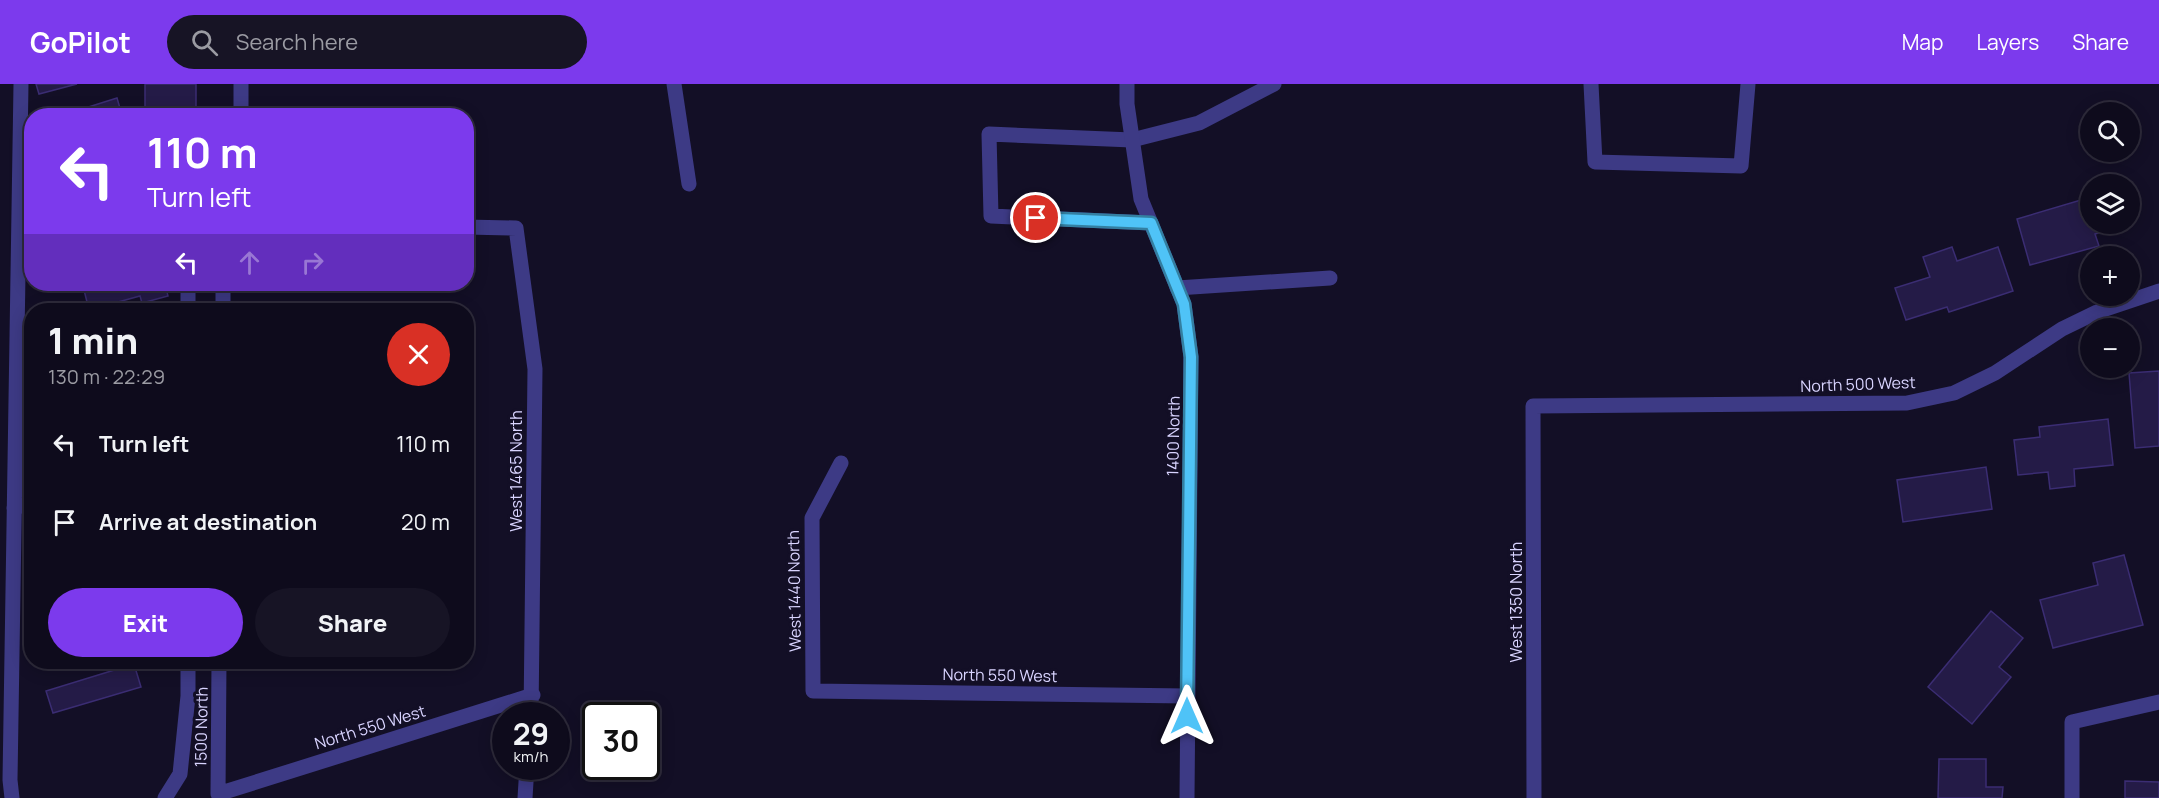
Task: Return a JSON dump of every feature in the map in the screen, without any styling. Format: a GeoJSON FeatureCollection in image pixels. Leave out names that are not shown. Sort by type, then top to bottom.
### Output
{"type":"FeatureCollection","features":[{"type":"Feature","properties":{"kind":"street"},"geometry":{"type":"LineString","coordinates":[[21,84],[24,157]]}},
{"type":"Feature","properties":{"kind":"street"},"geometry":{"type":"LineString","coordinates":[[241,84],[241,108]]}},
{"type":"Feature","properties":{"kind":"street"},"geometry":{"type":"LineString","coordinates":[[674,84],[689,184]]}},
{"type":"Feature","properties":{"kind":"street","name":"1400 North"},"geometry":{"type":"LineString","coordinates":[[1127,84],[1126,104],[1141,199],[1184,304],[1191,357],[1187,798]]}},
{"type":"Feature","properties":{"kind":"street"},"geometry":{"type":"LineString","coordinates":[[1151,223],[991,216],[989,134],[1132,140],[1199,123],[1274,84]]}},
{"type":"Feature","properties":{"kind":"street"},"geometry":{"type":"LineString","coordinates":[[1591,84],[1594,162],[1741,166],[1748,84]]}},
{"type":"Feature","properties":{"kind":"street"},"geometry":{"type":"LineString","coordinates":[[12,798],[10,780],[14,508],[24,211]]}},
{"type":"Feature","properties":{"kind":"street","name":"West 1465 North"},"geometry":{"type":"LineString","coordinates":[[474,227],[516,228],[535,369],[532,702]]}},
{"type":"Feature","properties":{"kind":"street"},"geometry":{"type":"LineString","coordinates":[[1178,288],[1330,278]]}},
{"type":"Feature","properties":{"kind":"street","name":"North 500 West"},"geometry":{"type":"LineString","coordinates":[[1533,406],[1907,403],[1954,393],[1995,373],[2062,329],[2097,312],[2159,291]]}},
{"type":"Feature","properties":{"kind":"street","name":"West 1350 North"},"geometry":{"type":"LineString","coordinates":[[1533,406],[1534,798]]}},
{"type":"Feature","properties":{"kind":"street","name":"West 1440 North"},"geometry":{"type":"LineString","coordinates":[[813,691],[812,518],[842,463]]}},
{"type":"Feature","properties":{"kind":"street"},"geometry":{"type":"LineString","coordinates":[[14,508],[24,505]]}},
{"type":"Feature","properties":{"kind":"street"},"geometry":{"type":"LineString","coordinates":[[165,798],[180,774],[188,696],[188,669]]}},
{"type":"Feature","properties":{"kind":"street","name":"1500 North"},"geometry":{"type":"LineString","coordinates":[[218,796],[219,669]]}},
{"type":"Feature","properties":{"kind":"street","name":"North 550 West"},"geometry":{"type":"LineString","coordinates":[[813,691],[1187,696]]}},
{"type":"Feature","properties":{"kind":"street","name":"North 550 West"},"geometry":{"type":"LineString","coordinates":[[218,796],[533,695]]}},
{"type":"Feature","properties":{"kind":"street"},"geometry":{"type":"LineString","coordinates":[[2072,798],[2072,722],[2159,702]]}},
{"type":"Feature","properties":{"kind":"street"},"geometry":{"type":"LineString","coordinates":[[525,798],[526,780]]}},
{"type":"Feature","properties":{"kind":"building"},"geometry":{"type":"Polygon","coordinates":[[[36,84],[77,84],[39,94],[36,84]]]}},
{"type":"Feature","properties":{"kind":"building"},"geometry":{"type":"Polygon","coordinates":[[[145,84],[196,84],[196,108],[145,108],[145,84]]]}},
{"type":"Feature","properties":{"kind":"building"},"geometry":{"type":"Polygon","coordinates":[[[117,98],[120,108],[85,108],[117,98]]]}},
{"type":"Feature","properties":{"kind":"building"},"geometry":{"type":"Polygon","coordinates":[[[2080,200],[2080,234],[2095,234],[2099,246],[2080,246],[2080,251],[2030,265],[2017,219],[2080,200]]]}},
{"type":"Feature","properties":{"kind":"building"},"geometry":{"type":"Polygon","coordinates":[[[1952,247],[1957,261],[1998,247],[2013,291],[1949,312],[1947,307],[1906,320],[1895,288],[1930,277],[1923,257],[1952,247]]]}},
{"type":"Feature","properties":{"kind":"building"},"geometry":{"type":"Polygon","coordinates":[[[84,291],[167,291],[168,296],[142,303],[140,296],[114,303],[87,303],[84,291]]]}},
{"type":"Feature","properties":{"kind":"building"},"geometry":{"type":"Polygon","coordinates":[[[2159,371],[2159,446],[2135,448],[2129,378],[2140,378],[2140,372],[2159,371]]]}},
{"type":"Feature","properties":{"kind":"building"},"geometry":{"type":"Polygon","coordinates":[[[2108,419],[2113,465],[2074,469],[2075,486],[2050,489],[2048,472],[2018,475],[2014,440],[2040,437],[2039,427],[2108,419]]]}},
{"type":"Feature","properties":{"kind":"building"},"geometry":{"type":"Polygon","coordinates":[[[1986,467],[1992,509],[1903,522],[1897,480],[1986,467]]]}},
{"type":"Feature","properties":{"kind":"building"},"geometry":{"type":"Polygon","coordinates":[[[2124,555],[2143,625],[2053,648],[2040,600],[2098,585],[2093,563],[2124,555]]]}},
{"type":"Feature","properties":{"kind":"building"},"geometry":{"type":"Polygon","coordinates":[[[1991,611],[2023,638],[1999,667],[2011,677],[1972,724],[1928,687],[1991,611]]]}},
{"type":"Feature","properties":{"kind":"building"},"geometry":{"type":"Polygon","coordinates":[[[118,669],[136,669],[141,687],[53,713],[46,691],[118,669]]]}},
{"type":"Feature","properties":{"kind":"building"},"geometry":{"type":"Polygon","coordinates":[[[1939,759],[1986,759],[1986,787],[2003,787],[2002,798],[1938,798],[1939,759]]]}},
{"type":"Feature","properties":{"kind":"building"},"geometry":{"type":"Polygon","coordinates":[[[2125,781],[2159,782],[2159,798],[2125,798],[2125,781]]]}},
{"type":"Feature","properties":{"kind":"route"},"geometry":{"type":"LineString","coordinates":[[1036,218],[1151,223],[1184,304],[1191,357],[1187,716]]}}]}
